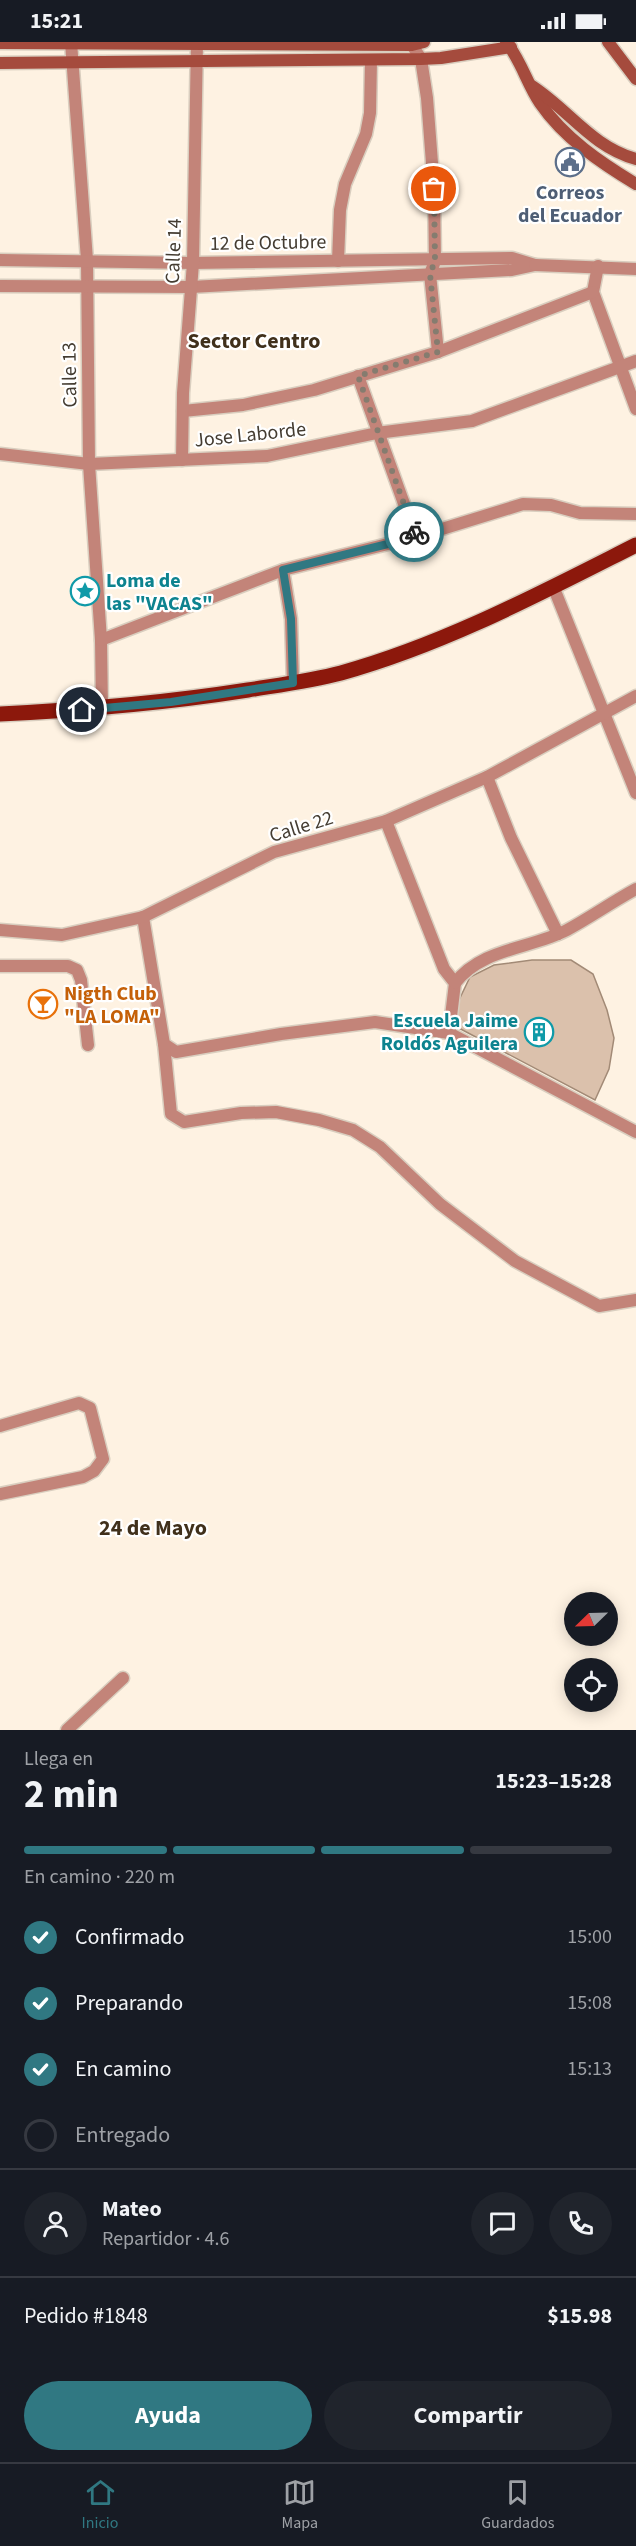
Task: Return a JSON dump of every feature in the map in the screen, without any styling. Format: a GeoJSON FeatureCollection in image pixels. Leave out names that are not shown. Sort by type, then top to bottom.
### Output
{"type":"FeatureCollection","features":[{"type":"Feature","properties":{"kind":"main road"},"geometry":{"type":"LineString","coordinates":[[0,714],[102,709],[171,702],[341,673],[413,649],[481,621],[636,546]]}},
{"type":"Feature","properties":{"kind":"street"},"geometry":{"type":"LineString","coordinates":[[608,42],[636,79]]}},
{"type":"Feature","properties":{"kind":"street","name":"Calle 13"},"geometry":{"type":"LineString","coordinates":[[71,43],[87,260],[90,464],[101,640],[102,709]]}},
{"type":"Feature","properties":{"kind":"street","name":"Calle 14"},"geometry":{"type":"LineString","coordinates":[[182,460],[193,263],[197,43]]}},
{"type":"Feature","properties":{"kind":"street"},"geometry":{"type":"LineString","coordinates":[[0,44],[418,43],[427,98],[434,189],[435,261],[430,274],[438,352]]}},
{"type":"Feature","properties":{"kind":"street"},"geometry":{"type":"LineString","coordinates":[[0,63],[198,63],[421,59],[469,55],[508,45],[540,103],[578,143],[606,166],[636,184]]}},
{"type":"Feature","properties":{"kind":"street"},"geometry":{"type":"LineString","coordinates":[[338,261],[340,210],[345,184],[361,148],[370,113],[371,60]]}},
{"type":"Feature","properties":{"kind":"street"},"geometry":{"type":"LineString","coordinates":[[531,86],[548,96],[592,137],[612,151],[636,159]]}},
{"type":"Feature","properties":{"kind":"street","name":"12 de Octubre"},"geometry":{"type":"LineString","coordinates":[[0,260],[193,263],[512,258],[535,265]]}},
{"type":"Feature","properties":{"kind":"street","name":"12 de Octubre"},"geometry":{"type":"LineString","coordinates":[[0,286],[192,287],[512,270],[535,265],[635,267]]}},
{"type":"Feature","properties":{"kind":"street"},"geometry":{"type":"LineString","coordinates":[[598,266],[593,292],[636,409]]}},
{"type":"Feature","properties":{"kind":"street"},"geometry":{"type":"LineString","coordinates":[[183,411],[243,405],[314,390],[438,352],[593,292]]}},
{"type":"Feature","properties":{"kind":"street","name":"Jose Laborde"},"geometry":{"type":"LineString","coordinates":[[0,454],[90,464],[267,456],[377,433],[472,421],[636,361]]}},
{"type":"Feature","properties":{"kind":"street"},"geometry":{"type":"LineString","coordinates":[[358,376],[416,537]]}},
{"type":"Feature","properties":{"kind":"street"},"geometry":{"type":"LineString","coordinates":[[101,640],[283,570],[416,537],[523,504],[550,504],[580,513],[636,514]]}},
{"type":"Feature","properties":{"kind":"street"},"geometry":{"type":"LineString","coordinates":[[614,556],[636,539]]}},
{"type":"Feature","properties":{"kind":"street"},"geometry":{"type":"LineString","coordinates":[[283,570],[291,619],[293,683]]}},
{"type":"Feature","properties":{"kind":"street"},"geometry":{"type":"LineString","coordinates":[[553,586],[636,793]]}},
{"type":"Feature","properties":{"kind":"street","name":"Calle 22"},"geometry":{"type":"LineString","coordinates":[[0,930],[62,936],[143,917],[274,852],[386,822],[487,777],[636,696]]}},
{"type":"Feature","properties":{"kind":"street"},"geometry":{"type":"LineString","coordinates":[[487,777],[511,838],[558,934]]}},
{"type":"Feature","properties":{"kind":"street"},"geometry":{"type":"LineString","coordinates":[[386,822],[444,969],[454,983]]}},
{"type":"Feature","properties":{"kind":"street"},"geometry":{"type":"LineString","coordinates":[[449,1033],[454,983],[465,969],[491,956],[558,934],[636,889]]}},
{"type":"Feature","properties":{"kind":"street"},"geometry":{"type":"LineString","coordinates":[[143,917],[164,1044],[171,1114],[184,1122],[241,1113],[276,1112],[319,1120],[353,1130],[380,1147],[440,1204],[515,1261],[599,1306],[636,1300]]}},
{"type":"Feature","properties":{"kind":"street"},"geometry":{"type":"LineString","coordinates":[[0,966],[68,966],[77,970],[81,980],[88,1045]]}},
{"type":"Feature","properties":{"kind":"street"},"geometry":{"type":"LineString","coordinates":[[164,1044],[176,1052],[183,1052],[281,1034],[375,1022],[449,1033],[636,1132]]}},
{"type":"Feature","properties":{"kind":"street"},"geometry":{"type":"LineString","coordinates":[[0,1426],[79,1402],[90,1408],[103,1459],[94,1471],[83,1477],[0,1494]]}},
{"type":"Feature","properties":{"kind":"street"},"geometry":{"type":"LineString","coordinates":[[67,1730],[123,1677]]}},
{"type":"Feature","properties":{"kind":"building","name":"Escuela Jaime Roldós Aguilera"},"geometry":{"type":"Polygon","coordinates":[[[532,960],[571,960],[593,974],[607,1010],[614,1038],[609,1069],[595,1100],[455,1026],[459,1000],[470,977],[494,965],[532,960]]]}},
{"type":"Feature","properties":{"kind":"way so far"},"geometry":{"type":"LineString","coordinates":[[414,532],[358,376],[438,352],[430,274],[435,261],[434,189]]}},
{"type":"Feature","properties":{"kind":"place","name":"Correos del Ecuador"},"geometry":{"type":"Point","coordinates":[570,162]}},
{"type":"Feature","properties":{"kind":"place","name":"Loma de las \"VACAS\""},"geometry":{"type":"Point","coordinates":[85,591]}},
{"type":"Feature","properties":{"kind":"place","name":"Nigth Club \"LA LOMA\""},"geometry":{"type":"Point","coordinates":[43,1004]}},
{"type":"Feature","properties":{"kind":"place","name":"Escuela Jaime Roldós Aguilera"},"geometry":{"type":"Point","coordinates":[539,1032]}},
{"type":"Feature","properties":{"kind":"district","name":"Sector Centro"},"geometry":{"type":"Point","coordinates":[254,340]}},
{"type":"Feature","properties":{"kind":"district","name":"24 de Mayo"},"geometry":{"type":"Point","coordinates":[153,1527]}},
{"type":"Feature","properties":{"kind":"route"},"geometry":{"type":"LineString","coordinates":[[82,710],[171,702],[293,683],[291,619],[283,570],[416,537],[414,532]]}}]}
